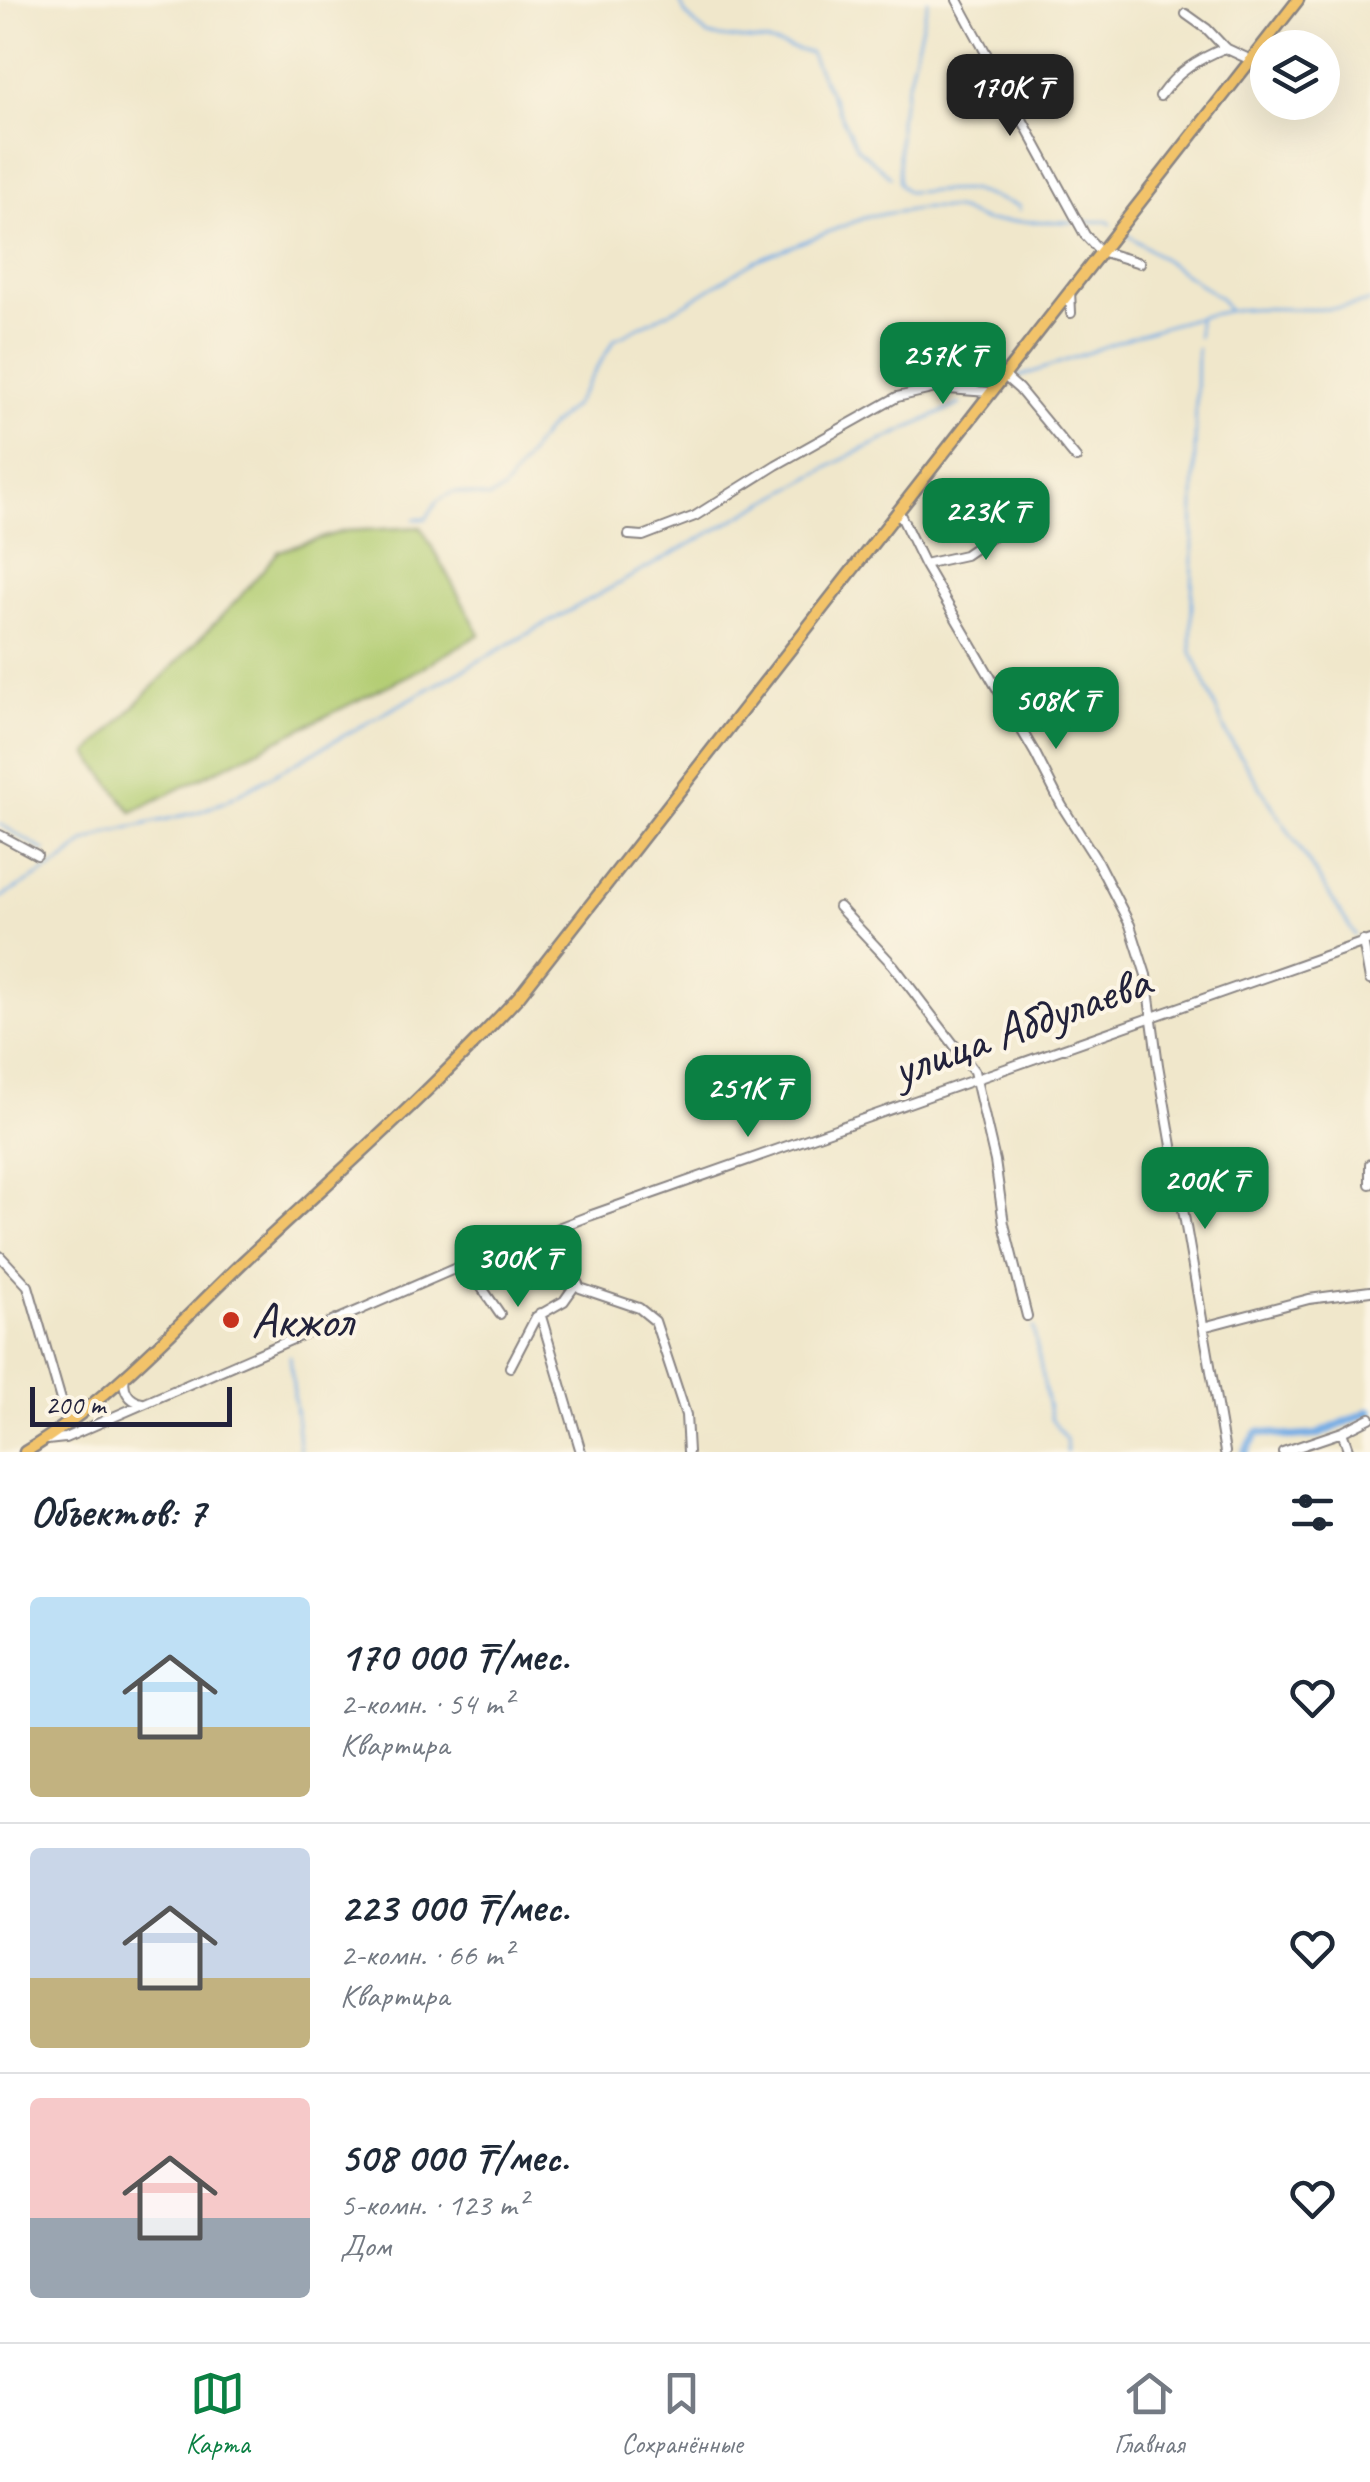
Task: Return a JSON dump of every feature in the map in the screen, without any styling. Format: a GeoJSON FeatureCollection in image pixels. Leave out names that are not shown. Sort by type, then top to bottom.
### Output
{"type":"FeatureCollection","features":[{"type":"Feature","properties":{"kind":"highway"},"geometry":{"type":"LineString","coordinates":[[1274,30],[1298,0]]}},
{"type":"Feature","properties":{"kind":"highway"},"geometry":{"type":"LineString","coordinates":[[25,1452],[46,1440],[126,1372],[435,1081],[512,1003],[566,939],[1002,374],[1250,61]]}},
{"type":"Feature","properties":{"kind":"street"},"geometry":{"type":"LineString","coordinates":[[960,1],[1081,229],[1100,251],[1140,263]]}},
{"type":"Feature","properties":{"kind":"street"},"geometry":{"type":"LineString","coordinates":[[1186,14],[1208,29],[1225,48],[1250,60]]}},
{"type":"Feature","properties":{"kind":"street"},"geometry":{"type":"LineString","coordinates":[[1160,96],[1172,78],[1188,66],[1225,48]]}},
{"type":"Feature","properties":{"kind":"street"},"geometry":{"type":"LineString","coordinates":[[1070,290],[1071,313]]}},
{"type":"Feature","properties":{"kind":"street"},"geometry":{"type":"LineString","coordinates":[[1002,374],[1076,458]]}},
{"type":"Feature","properties":{"kind":"street"},"geometry":{"type":"LineString","coordinates":[[629,535],[644,536],[695,516],[776,464],[896,397],[936,388],[988,392]]}},
{"type":"Feature","properties":{"kind":"street"},"geometry":{"type":"LineString","coordinates":[[1019,389],[1030,388]]}},
{"type":"Feature","properties":{"kind":"street"},"geometry":{"type":"LineString","coordinates":[[898,510],[924,564],[1106,877],[1138,947],[1154,1015],[1174,1181],[1226,1452]]}},
{"type":"Feature","properties":{"kind":"street"},"geometry":{"type":"LineString","coordinates":[[924,564],[965,555],[1032,514]]}},
{"type":"Feature","properties":{"kind":"street"},"geometry":{"type":"LineString","coordinates":[[0,835],[38,854]]}},
{"type":"Feature","properties":{"kind":"street"},"geometry":{"type":"LineString","coordinates":[[839,907],[892,965],[970,1064],[1027,1316]]}},
{"type":"Feature","properties":{"kind":"street"},"geometry":{"type":"LineString","coordinates":[[1366,941],[1370,980]]}},
{"type":"Feature","properties":{"kind":"street","name":"улица Абдулаева"},"geometry":{"type":"LineString","coordinates":[[46,1440],[65,1438],[470,1262],[552,1231],[1366,941]]}},
{"type":"Feature","properties":{"kind":"street"},"geometry":{"type":"LineString","coordinates":[[1370,1164],[1370,1184]]}},
{"type":"Feature","properties":{"kind":"street"},"geometry":{"type":"LineString","coordinates":[[552,1231],[576,1284],[587,1293],[652,1315],[662,1334],[686,1415],[688,1452]]}},
{"type":"Feature","properties":{"kind":"street"},"geometry":{"type":"LineString","coordinates":[[0,1256],[28,1286],[61,1400],[76,1416]]}},
{"type":"Feature","properties":{"kind":"street"},"geometry":{"type":"LineString","coordinates":[[470,1262],[471,1272],[500,1314]]}},
{"type":"Feature","properties":{"kind":"street"},"geometry":{"type":"LineString","coordinates":[[510,1367],[540,1312],[564,1301],[576,1284]]}},
{"type":"Feature","properties":{"kind":"street"},"geometry":{"type":"LineString","coordinates":[[1203,1327],[1309,1299],[1370,1291]]}},
{"type":"Feature","properties":{"kind":"street"},"geometry":{"type":"LineString","coordinates":[[540,1312],[581,1452]]}},
{"type":"Feature","properties":{"kind":"street"},"geometry":{"type":"LineString","coordinates":[[126,1372],[124,1385],[128,1394],[134,1401],[146,1402]]}},
{"type":"Feature","properties":{"kind":"street"},"geometry":{"type":"LineString","coordinates":[[1283,1452],[1370,1418]]}},
{"type":"Feature","properties":{"kind":"street"},"geometry":{"type":"LineString","coordinates":[[1342,1432],[1349,1452]]}},
{"type":"Feature","properties":{"kind":"green space"},"geometry":{"type":"Polygon","coordinates":[[[421,527],[480,634],[411,674],[132,812],[88,754],[239,598],[279,551],[344,531],[421,527]]]}},
{"type":"Feature","properties":{"kind":"waterway"},"geometry":{"type":"LineString","coordinates":[[679,0],[686,15],[708,36],[767,42],[810,53],[857,148],[891,177]]}},
{"type":"Feature","properties":{"kind":"waterway"},"geometry":{"type":"LineString","coordinates":[[928,0],[899,119],[899,183],[907,192],[970,190],[1019,206],[1019,210]]}},
{"type":"Feature","properties":{"kind":"waterway"},"geometry":{"type":"LineString","coordinates":[[414,519],[426,519],[438,500],[454,492],[488,498],[503,491],[546,430],[574,405],[615,339],[687,303],[754,261],[869,216],[925,208],[956,209],[985,221],[1073,222]]}},
{"type":"Feature","properties":{"kind":"waterway"},"geometry":{"type":"LineString","coordinates":[[1084,222],[1111,224]]}},
{"type":"Feature","properties":{"kind":"waterway"},"geometry":{"type":"LineString","coordinates":[[1122,231],[1220,298],[1227,309]]}},
{"type":"Feature","properties":{"kind":"waterway"},"geometry":{"type":"LineString","coordinates":[[1015,378],[1197,318],[1241,309],[1334,308],[1370,301]]}},
{"type":"Feature","properties":{"kind":"waterway"},"geometry":{"type":"LineString","coordinates":[[1198,319],[1198,337]]}},
{"type":"Feature","properties":{"kind":"waterway"},"geometry":{"type":"LineString","coordinates":[[1197,349],[1191,650],[1227,735],[1355,935]]}},
{"type":"Feature","properties":{"kind":"waterway"},"geometry":{"type":"LineString","coordinates":[[0,898],[62,862],[85,842],[226,801],[849,456],[960,404]]}},
{"type":"Feature","properties":{"kind":"waterway"},"geometry":{"type":"LineString","coordinates":[[0,824],[45,851]]}},
{"type":"Feature","properties":{"kind":"waterway"},"geometry":{"type":"LineString","coordinates":[[1033,1327],[1051,1419],[1066,1439],[1067,1452]]}},
{"type":"Feature","properties":{"kind":"waterway"},"geometry":{"type":"LineString","coordinates":[[290,1356],[300,1452]]}},
{"type":"Feature","properties":{"kind":"waterway"},"geometry":{"type":"LineString","coordinates":[[1245,1452],[1258,1432],[1292,1437],[1317,1435],[1370,1411]]}},
{"type":"Feature","properties":{"kind":"place","name":"Акжол"},"geometry":{"type":"Point","coordinates":[231,1320]}}]}
